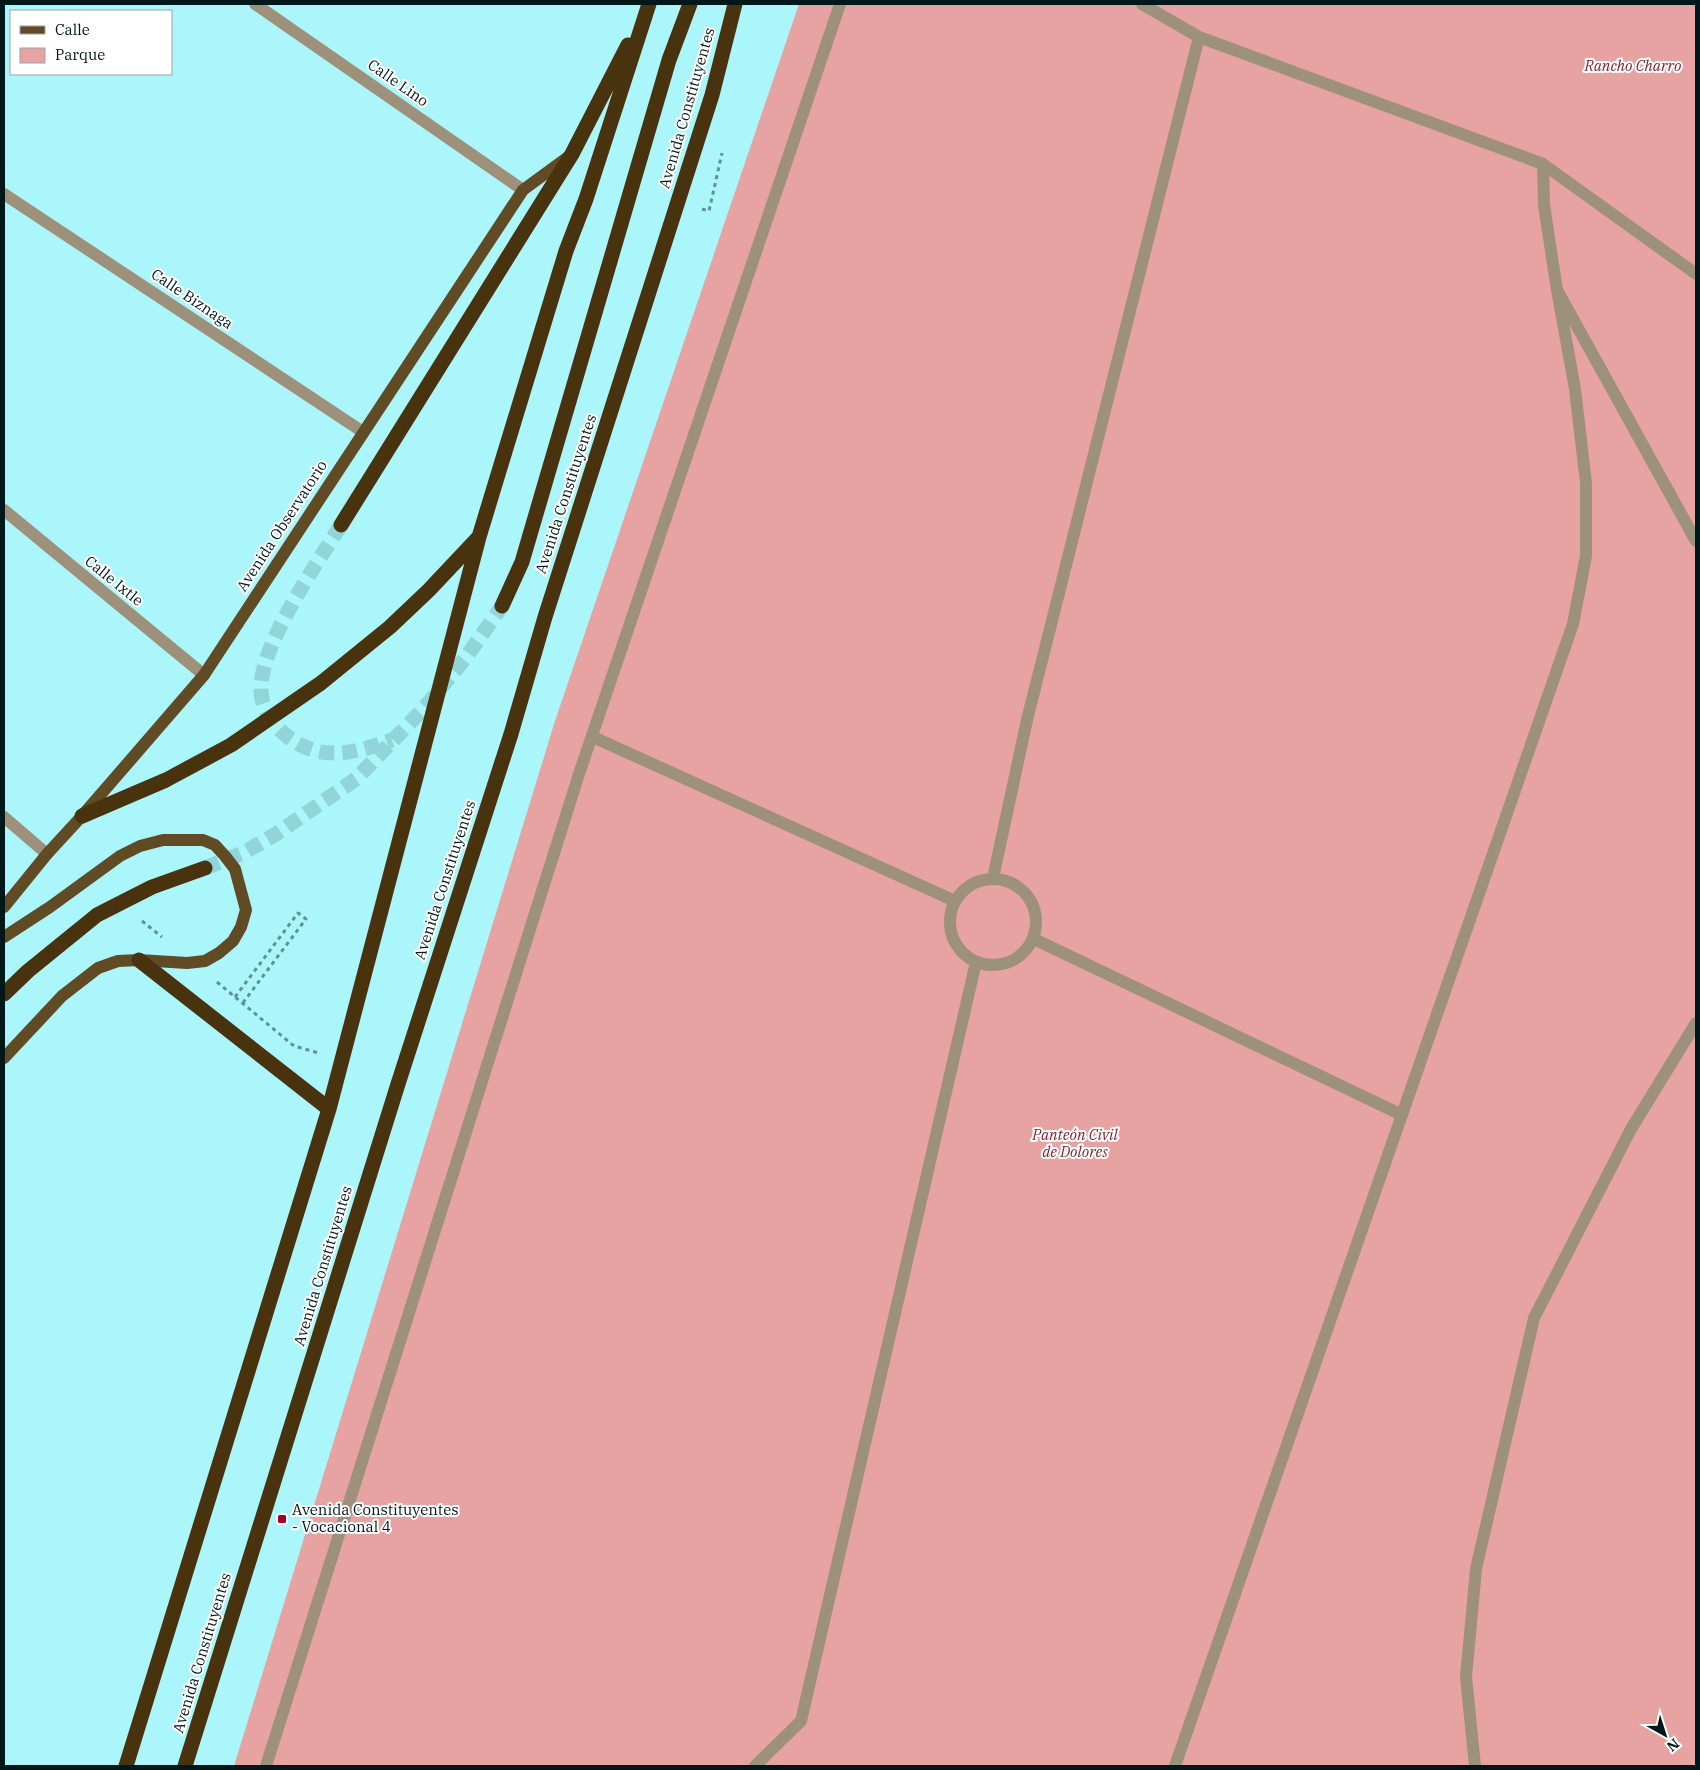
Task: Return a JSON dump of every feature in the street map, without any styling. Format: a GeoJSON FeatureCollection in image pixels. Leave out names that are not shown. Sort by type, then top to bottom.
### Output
{"type":"FeatureCollection","features":[{"type":"Feature","properties":{"kind":"highway"},"geometry":{"type":"LineString","coordinates":[[341,525],[572,154],[649,4]]}},
{"type":"Feature","properties":{"kind":"highway"},"geometry":{"type":"LineString","coordinates":[[126,1766],[329,1109],[479,537],[566,251],[586,199],[649,4]]}},
{"type":"Feature","properties":{"kind":"highway"},"geometry":{"type":"LineString","coordinates":[[502,606],[522,562],[669,60],[690,4]]}},
{"type":"Feature","properties":{"kind":"highway","name":"Avenida Constituyentes"},"geometry":{"type":"LineString","coordinates":[[186,1766],[398,1084],[511,734],[546,617],[712,95],[734,4]]}},
{"type":"Feature","properties":{"kind":"highway"},"geometry":{"type":"LineString","coordinates":[[82,816],[166,780],[223,749],[321,683],[390,627],[430,590],[479,537]]}},
{"type":"Feature","properties":{"kind":"highway"},"geometry":{"type":"LineString","coordinates":[[4,994],[28,971],[97,915],[152,887],[205,868]]}},
{"type":"Feature","properties":{"kind":"highway"},"geometry":{"type":"LineString","coordinates":[[139,960],[329,1109]]}},
{"type":"Feature","properties":{"kind":"main road","name":"Avenida Observatorio"},"geometry":{"type":"LineString","coordinates":[[4,906],[47,854],[204,675],[522,190],[572,154]]}},
{"type":"Feature","properties":{"kind":"main road"},"geometry":{"type":"LineString","coordinates":[[4,937],[50,907],[120,856],[140,846],[163,840],[202,840],[215,845],[235,869],[246,910],[242,927],[233,941],[219,953],[205,961],[188,963],[139,960],[118,961],[98,968],[62,996],[4,1058]]}},
{"type":"Feature","properties":{"kind":"street","name":"Calle Lino"},"geometry":{"type":"LineString","coordinates":[[255,4],[522,190]]}},
{"type":"Feature","properties":{"kind":"street"},"geometry":{"type":"LineString","coordinates":[[266,1766],[579,774],[840,4]]}},
{"type":"Feature","properties":{"kind":"street"},"geometry":{"type":"LineString","coordinates":[[1142,4],[1199,37],[1543,164],[1696,274]]}},
{"type":"Feature","properties":{"kind":"street"},"geometry":{"type":"LineString","coordinates":[[993,878],[1027,720],[1199,37]]}},
{"type":"Feature","properties":{"kind":"street"},"geometry":{"type":"LineString","coordinates":[[1175,1766],[1573,624],[1586,556],[1586,483],[1575,389],[1544,205],[1543,164]]}},
{"type":"Feature","properties":{"kind":"street","name":"Calle Biznaga"},"geometry":{"type":"LineString","coordinates":[[4,194],[363,432]]}},
{"type":"Feature","properties":{"kind":"street"},"geometry":{"type":"LineString","coordinates":[[1557,290],[1696,541]]}},
{"type":"Feature","properties":{"kind":"street","name":"Calle Ixtle"},"geometry":{"type":"LineString","coordinates":[[4,510],[204,675]]}},
{"type":"Feature","properties":{"kind":"street"},"geometry":{"type":"LineString","coordinates":[[593,737],[956,901]]}},
{"type":"Feature","properties":{"kind":"street"},"geometry":{"type":"LineString","coordinates":[[4,817],[47,854]]}},
{"type":"Feature","properties":{"kind":"street"},"geometry":{"type":"LineString","coordinates":[[993,878],[1010,881],[1025,891],[1034,905],[1037,922],[1034,939],[1024,953],[1009,963],[993,966],[976,962],[962,953],[952,938],[949,922],[956,901],[962,891],[977,881],[993,878]]}},
{"type":"Feature","properties":{"kind":"street"},"geometry":{"type":"LineString","coordinates":[[1034,939],[1402,1115]]}},
{"type":"Feature","properties":{"kind":"street"},"geometry":{"type":"LineString","coordinates":[[755,1766],[800,1722],[976,962]]}},
{"type":"Feature","properties":{"kind":"street"},"geometry":{"type":"LineString","coordinates":[[1475,1766],[1466,1677],[1476,1569],[1534,1318],[1631,1129],[1696,1023]]}},
{"type":"Feature","properties":{"kind":"path"},"geometry":{"type":"LineString","coordinates":[[708,211],[724,146]]}},
{"type":"Feature","properties":{"kind":"path"},"geometry":{"type":"LineString","coordinates":[[235,997],[298,914],[306,919],[254,989]]}},
{"type":"Feature","properties":{"kind":"green space","name":"Panteón Civil de Dolores"},"geometry":{"type":"Polygon","coordinates":[[[799,4],[1696,4],[1696,1766],[234,1766],[555,721],[799,4]]]}},
{"type":"Feature","properties":{"kind":"tunnel"},"geometry":{"type":"LineString","coordinates":[[341,525],[304,583],[279,629],[269,652],[263,673],[261,691],[263,704],[277,727],[287,736],[313,750],[325,753],[351,752],[392,740]]}},
{"type":"Feature","properties":{"kind":"tunnel"},"geometry":{"type":"LineString","coordinates":[[205,868],[243,853],[276,834],[356,779],[425,707],[467,656],[502,606]]}},
{"type":"Feature","properties":{"kind":"place","name":"Avenida Constituyentes - Vocacional 4"},"geometry":{"type":"Point","coordinates":[282,1519]}},
{"type":"Feature","properties":{"kind":"park label","name":"Rancho Charro"},"geometry":{"type":"Point","coordinates":[1633,66]}}]}
